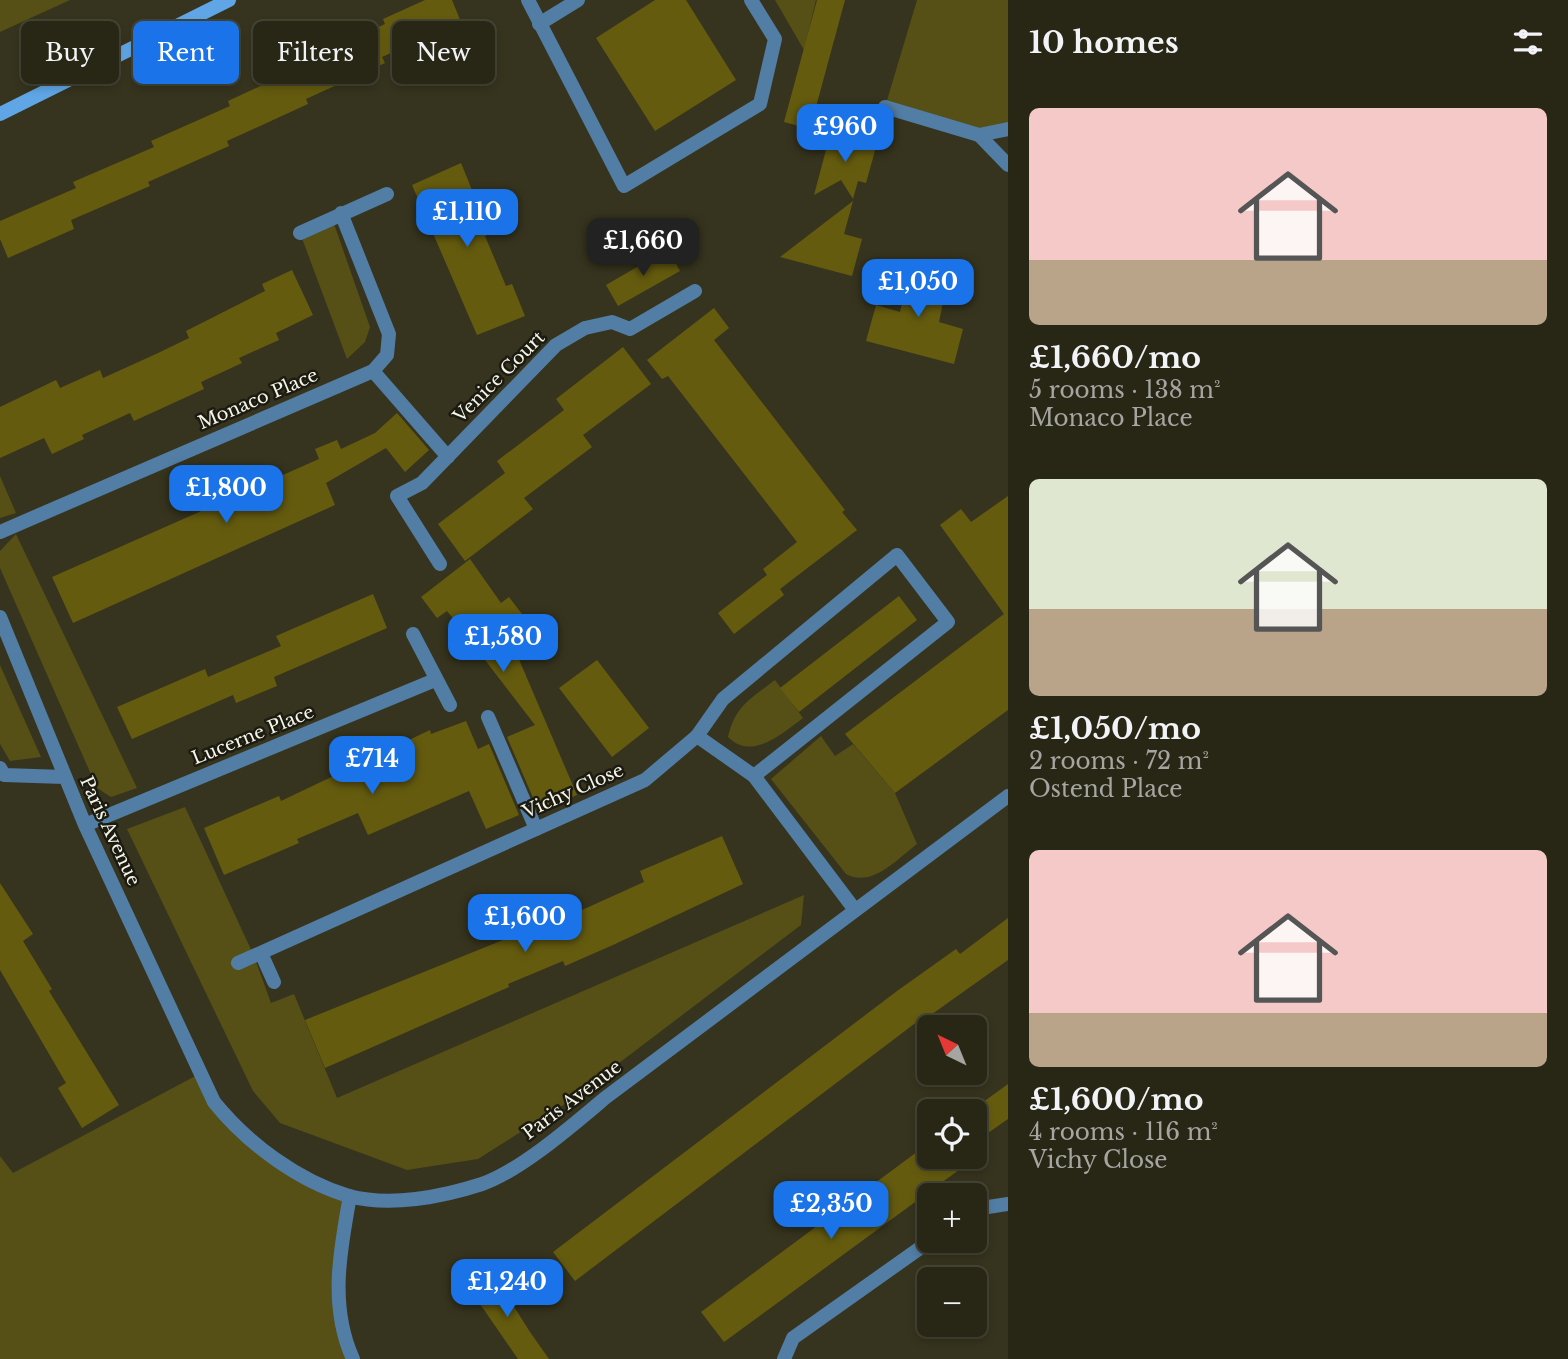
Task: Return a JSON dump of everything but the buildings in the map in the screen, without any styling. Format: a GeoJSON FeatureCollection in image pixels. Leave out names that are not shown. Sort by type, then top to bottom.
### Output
{"type":"FeatureCollection","features":[{"type":"Feature","properties":{"kind":"street"},"geometry":{"type":"LineString","coordinates":[[0,114],[229,0]]}},
{"type":"Feature","properties":{"kind":"street"},"geometry":{"type":"LineString","coordinates":[[528,0],[538,24],[624,186],[760,104],[775,39],[751,0]]}},
{"type":"Feature","properties":{"kind":"street"},"geometry":{"type":"LineString","coordinates":[[538,24],[578,0]]}},
{"type":"Feature","properties":{"kind":"street"},"geometry":{"type":"LineString","coordinates":[[885,107],[979,135],[1008,129]]}},
{"type":"Feature","properties":{"kind":"street"},"geometry":{"type":"LineString","coordinates":[[979,135],[1008,165]]}},
{"type":"Feature","properties":{"kind":"street"},"geometry":{"type":"LineString","coordinates":[[300,233],[387,194]]}},
{"type":"Feature","properties":{"kind":"street"},"geometry":{"type":"LineString","coordinates":[[341,214],[389,334],[387,355],[373,371],[448,457]]}},
{"type":"Feature","properties":{"kind":"street","name":"Venice Court"},"geometry":{"type":"LineString","coordinates":[[440,564],[397,496],[422,483],[556,345],[585,328],[612,322],[630,329],[695,291]]}},
{"type":"Feature","properties":{"kind":"street","name":"Monaco Place"},"geometry":{"type":"LineString","coordinates":[[0,532],[373,371]]}},
{"type":"Feature","properties":{"kind":"street","name":"Vichy Close"},"geometry":{"type":"LineString","coordinates":[[238,963],[645,780],[697,736],[723,699],[897,555],[948,622],[754,776]]}},
{"type":"Feature","properties":{"kind":"street","name":"Paris Avenue"},"geometry":{"type":"LineString","coordinates":[[0,617],[64,777],[214,1102],[238,1131],[286,1167],[349,1196],[405,1201],[483,1184],[548,1145],[605,1098],[1008,796]]}},
{"type":"Feature","properties":{"kind":"street"},"geometry":{"type":"LineString","coordinates":[[413,635],[450,705]]}},
{"type":"Feature","properties":{"kind":"street","name":"Lucerne Place"},"geometry":{"type":"LineString","coordinates":[[85,824],[435,680]]}},
{"type":"Feature","properties":{"kind":"street"},"geometry":{"type":"LineString","coordinates":[[488,717],[536,829]]}},
{"type":"Feature","properties":{"kind":"street"},"geometry":{"type":"LineString","coordinates":[[697,736],[754,776],[855,910]]}},
{"type":"Feature","properties":{"kind":"street","name":"Paris Avenue"},"geometry":{"type":"LineString","coordinates":[[0,768],[4,775],[64,777]]}},
{"type":"Feature","properties":{"kind":"street"},"geometry":{"type":"LineString","coordinates":[[261,953],[274,982]]}},
{"type":"Feature","properties":{"kind":"street"},"geometry":{"type":"LineString","coordinates":[[349,1196],[337,1275],[344,1340],[353,1359]]}},
{"type":"Feature","properties":{"kind":"street"},"geometry":{"type":"LineString","coordinates":[[987,1207],[1008,1204]]}},
{"type":"Feature","properties":{"kind":"street"},"geometry":{"type":"LineString","coordinates":[[784,1359],[793,1338],[917,1250]]}},
{"type":"Feature","properties":{"kind":"shaded area"},"geometry":{"type":"Polygon","coordinates":[[[0,0],[70,0],[21,21],[0,32],[0,0]]]}},
{"type":"Feature","properties":{"kind":"shaded area"},"geometry":{"type":"Polygon","coordinates":[[[775,0],[816,0],[804,50],[775,0]]]}},
{"type":"Feature","properties":{"kind":"shaded area"},"geometry":{"type":"Polygon","coordinates":[[[917,0],[1008,0],[1008,129],[979,135],[885,107],[917,0]]]}},
{"type":"Feature","properties":{"kind":"shaded area"},"geometry":{"type":"Polygon","coordinates":[[[332,218],[370,327],[365,342],[347,359],[300,233],[332,218]]]}},
{"type":"Feature","properties":{"kind":"shaded area"},"geometry":{"type":"Polygon","coordinates":[[[0,476],[16,513],[0,518],[0,476]]]}},
{"type":"Feature","properties":{"kind":"shaded area"},"geometry":{"type":"Polygon","coordinates":[[[16,534],[137,788],[111,797],[97,788],[0,568],[0,551],[16,534]]]}},
{"type":"Feature","properties":{"kind":"shaded area"},"geometry":{"type":"Polygon","coordinates":[[[0,665],[41,757],[10,761],[0,744],[0,665]]]}},
{"type":"Feature","properties":{"kind":"shaded area"},"geometry":{"type":"Polygon","coordinates":[[[775,680],[803,718],[776,737],[756,746],[737,744],[728,737],[739,710],[775,680]]]}},
{"type":"Feature","properties":{"kind":"shaded area"},"geometry":{"type":"Polygon","coordinates":[[[821,736],[835,756],[853,744],[895,793],[917,844],[874,875],[856,877],[846,874],[771,779],[821,736]]]}},
{"type":"Feature","properties":{"kind":"shaded area"},"geometry":{"type":"Polygon","coordinates":[[[185,807],[254,956],[271,1003],[294,994],[337,1098],[804,895],[801,925],[565,1104],[478,1159],[407,1170],[280,1123],[253,1091],[127,829],[185,807]]]}},
{"type":"Feature","properties":{"kind":"shaded area"},"geometry":{"type":"Polygon","coordinates":[[[201,1073],[238,1131],[350,1196],[336,1275],[353,1359],[0,1359],[0,1156],[13,1173],[201,1073]]]}}]}
